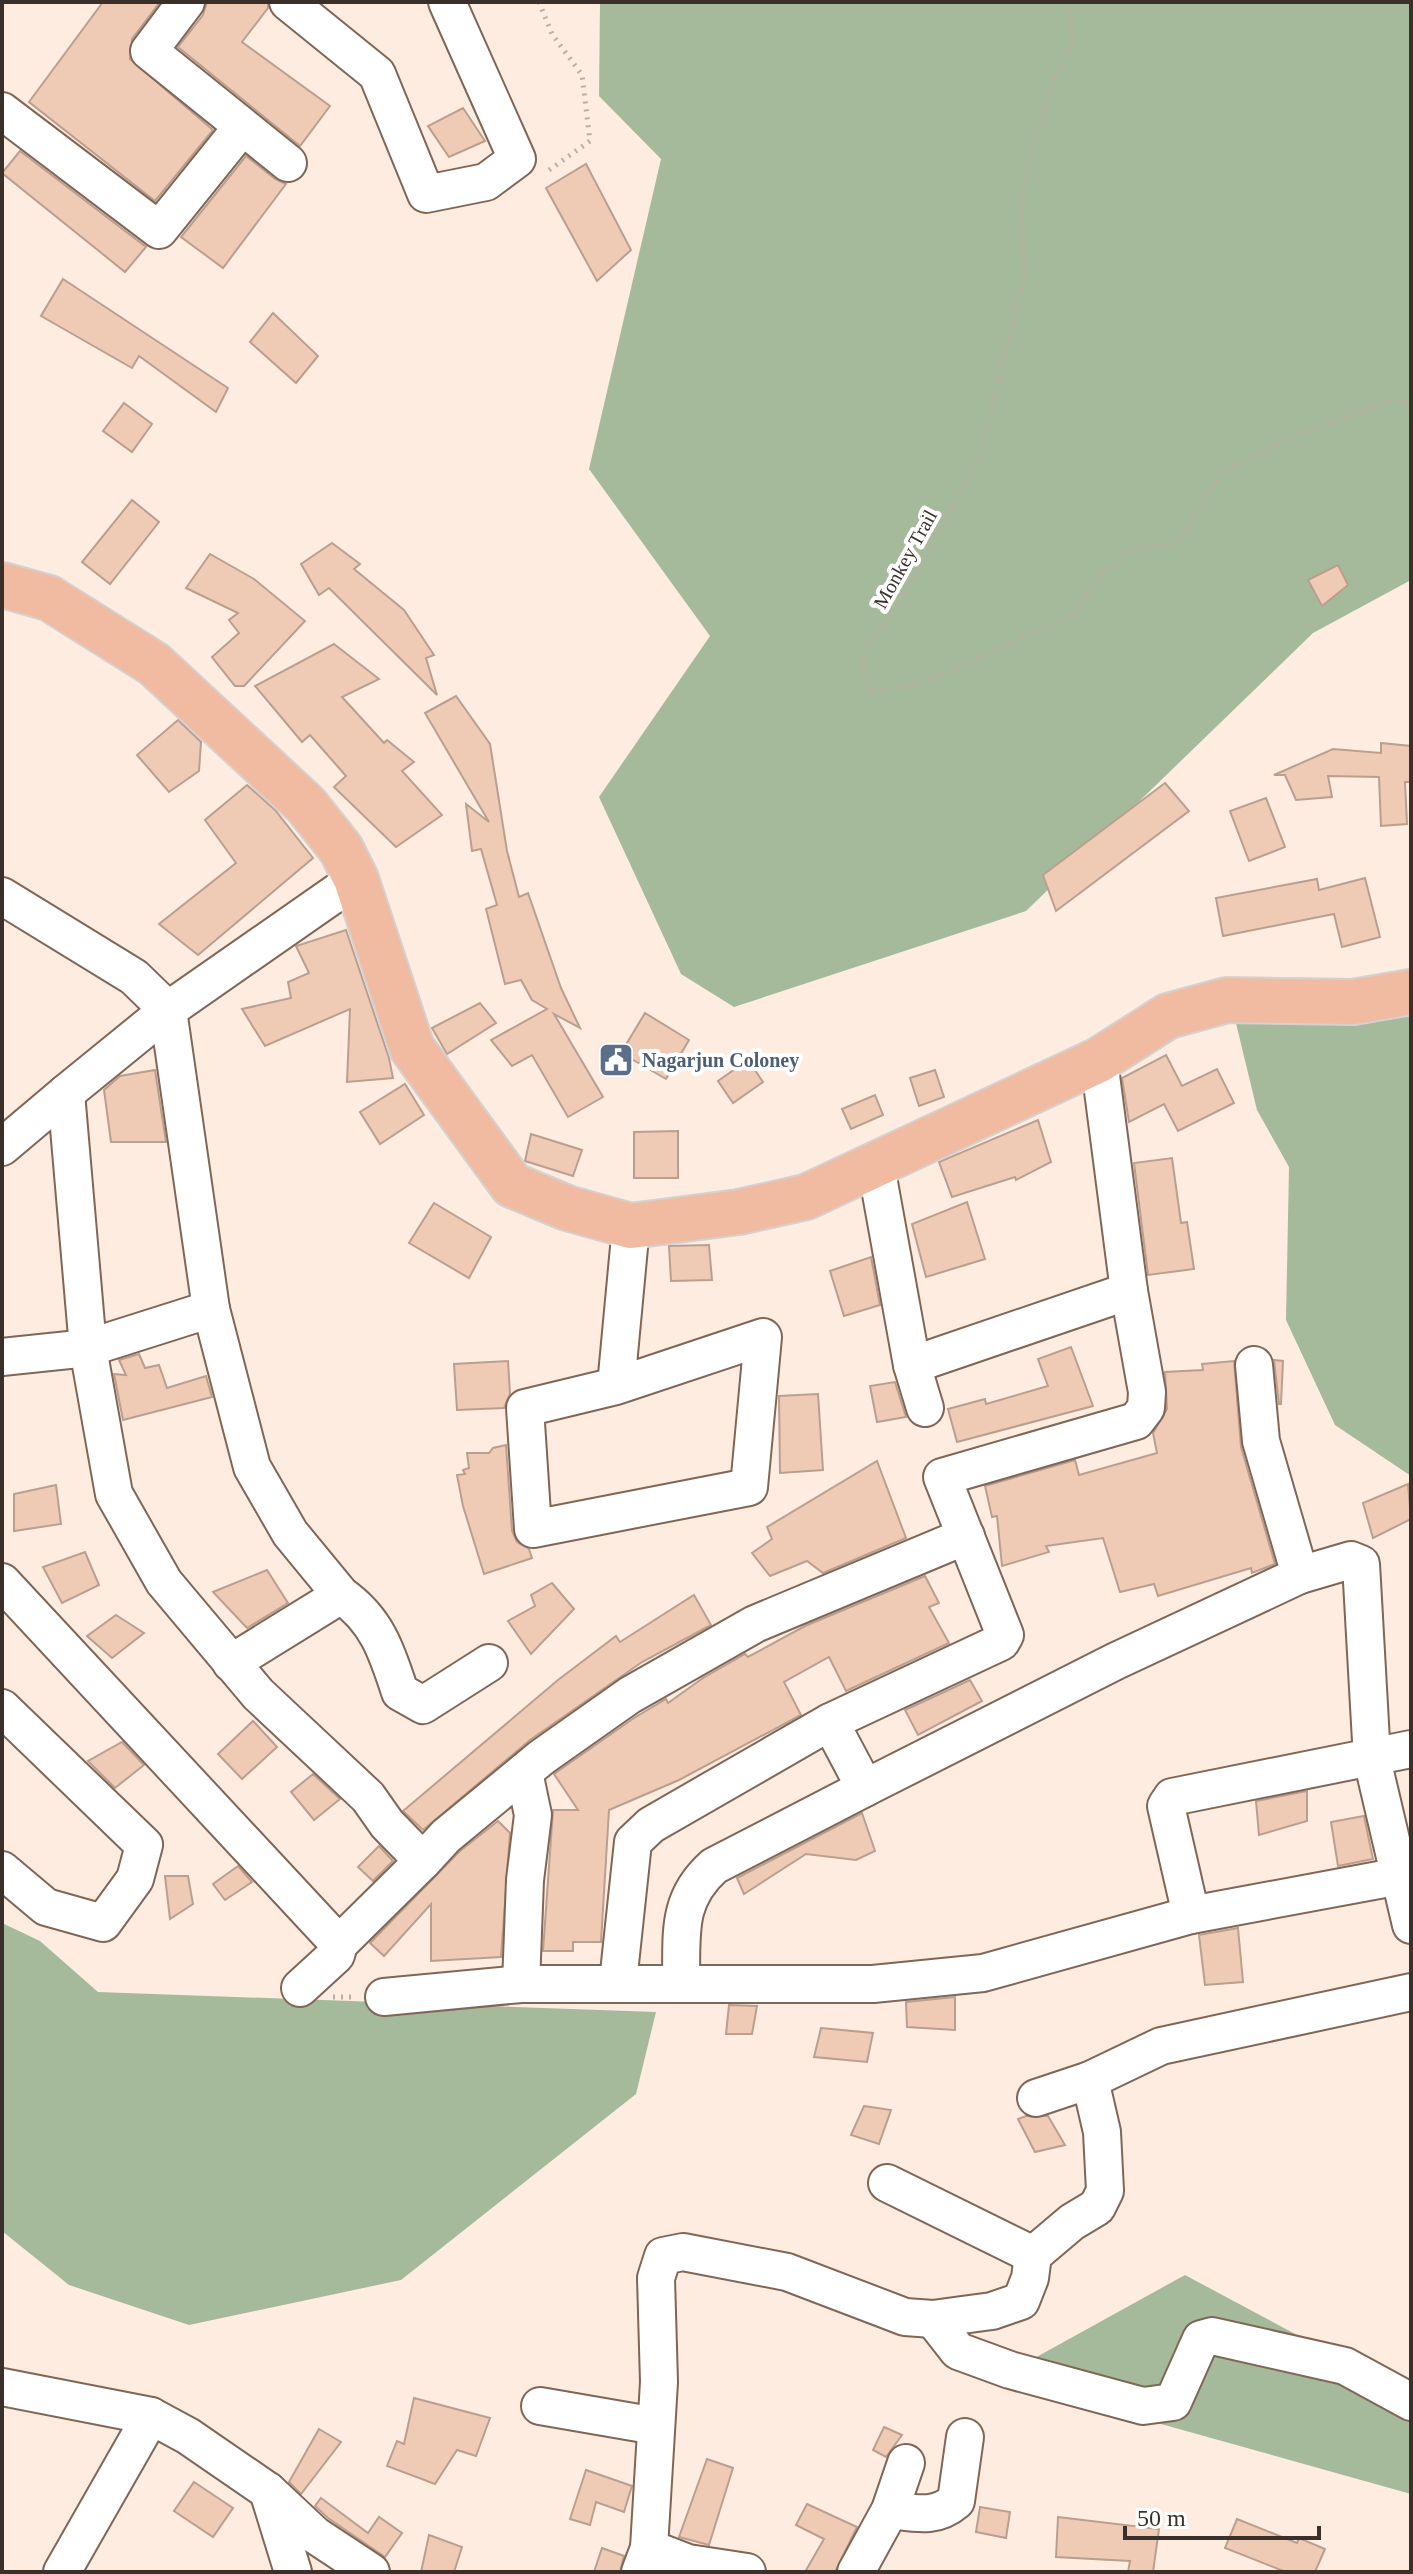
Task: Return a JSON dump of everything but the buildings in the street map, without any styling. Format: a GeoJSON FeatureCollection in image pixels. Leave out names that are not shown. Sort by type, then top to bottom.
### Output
{"type":"FeatureCollection","features":[{"type":"Feature","properties":{"kind":"main road"},"geometry":{"type":"LineString","coordinates":[[2,585],[49,598],[154,664],[306,805],[341,849],[356,879],[412,1048],[512,1185],[567,1208],[631,1226],[739,1212],[806,1197],[1099,1060],[1168,1016],[1227,1000],[1353,1002],[1411,992]]}},
{"type":"Feature","properties":{"kind":"street"},"geometry":{"type":"LineString","coordinates":[[186,2],[149,51],[288,163]]}},
{"type":"Feature","properties":{"kind":"street"},"geometry":{"type":"LineString","coordinates":[[288,2],[377,74],[426,194],[486,182],[517,159],[447,2]]}},
{"type":"Feature","properties":{"kind":"street"},"geometry":{"type":"LineString","coordinates":[[2,111],[159,230],[242,127]]}},
{"type":"Feature","properties":{"kind":"street"},"geometry":{"type":"LineString","coordinates":[[2,1147],[168,1010],[356,879]]}},
{"type":"Feature","properties":{"kind":"street"},"geometry":{"type":"LineString","coordinates":[[2,896],[134,977],[168,1010],[211,1309],[252,1467],[290,1533],[341,1595],[362,1611],[387,1651],[400,1692],[423,1705],[489,1663]]}},
{"type":"Feature","properties":{"kind":"street"},"geometry":{"type":"LineString","coordinates":[[618,1982],[633,1842],[651,1825],[830,1722],[1001,1642],[1005,1635],[942,1477],[1136,1421],[1146,1408],[1147,1392],[1129,1291],[1099,1060]]}},
{"type":"Feature","properties":{"kind":"street"},"geometry":{"type":"LineString","coordinates":[[66,1093],[88,1348],[114,1494],[164,1582],[231,1663],[258,1694],[368,1797],[387,1824],[423,1861]]}},
{"type":"Feature","properties":{"kind":"street"},"geometry":{"type":"LineString","coordinates":[[876,1166],[912,1365],[925,1408]]}},
{"type":"Feature","properties":{"kind":"street"},"geometry":{"type":"LineString","coordinates":[[616,1386],[631,1226]]}},
{"type":"Feature","properties":{"kind":"street"},"geometry":{"type":"LineString","coordinates":[[912,1365],[1129,1291]]}},
{"type":"Feature","properties":{"kind":"street"},"geometry":{"type":"LineString","coordinates":[[2,1357],[88,1348],[211,1309]]}},
{"type":"Feature","properties":{"kind":"street"},"geometry":{"type":"LineString","coordinates":[[763,1337],[749,1487],[533,1529],[525,1408],[616,1386],[763,1337]]}},
{"type":"Feature","properties":{"kind":"street"},"geometry":{"type":"LineString","coordinates":[[1254,1365],[1261,1441],[1300,1575]]}},
{"type":"Feature","properties":{"kind":"street"},"geometry":{"type":"LineString","coordinates":[[300,1988],[336,1955],[339,1944],[446,1836],[524,1772],[630,1695],[755,1624],[966,1536]]}},
{"type":"Feature","properties":{"kind":"street"},"geometry":{"type":"LineString","coordinates":[[681,1981],[682,1922],[695,1883],[714,1866],[1116,1661],[1300,1575],[1351,1560],[1361,1564],[1372,1759],[1406,1875],[1411,1925]]}},
{"type":"Feature","properties":{"kind":"street"},"geometry":{"type":"LineString","coordinates":[[2,1582],[339,1944]]}},
{"type":"Feature","properties":{"kind":"street"},"geometry":{"type":"LineString","coordinates":[[231,1663],[341,1595]]}},
{"type":"Feature","properties":{"kind":"street"},"geometry":{"type":"LineString","coordinates":[[2,1708],[144,1845],[135,1879],[103,1923],[46,1907],[2,1870]]}},
{"type":"Feature","properties":{"kind":"street"},"geometry":{"type":"LineString","coordinates":[[830,1722],[865,1788]]}},
{"type":"Feature","properties":{"kind":"street"},"geometry":{"type":"LineString","coordinates":[[1191,1915],[1168,1821],[1166,1806],[1172,1797],[1411,1749]]}},
{"type":"Feature","properties":{"kind":"street"},"geometry":{"type":"LineString","coordinates":[[521,1984],[525,1880],[533,1815],[524,1772]]}},
{"type":"Feature","properties":{"kind":"street"},"geometry":{"type":"LineString","coordinates":[[384,1997],[521,1984],[681,1981],[873,1984],[983,1973],[1191,1915],[1406,1875]]}},
{"type":"Feature","properties":{"kind":"street"},"geometry":{"type":"LineString","coordinates":[[1036,2098],[1090,2080],[1161,2046],[1411,1992]]}},
{"type":"Feature","properties":{"kind":"street"},"geometry":{"type":"LineString","coordinates":[[747,2572],[644,2560],[656,2426],[656,2278],[663,2256],[683,2252],[787,2272],[905,2317],[933,2319],[992,2311],[1021,2301],[1030,2278],[1033,2255],[1072,2222],[1097,2207],[1105,2191],[1102,2132],[1090,2080]]}},
{"type":"Feature","properties":{"kind":"street"},"geometry":{"type":"LineString","coordinates":[[887,2183],[1033,2255]]}},
{"type":"Feature","properties":{"kind":"street"},"geometry":{"type":"LineString","coordinates":[[933,2319],[958,2351],[1010,2370],[1143,2406],[1173,2402],[1201,2339],[1212,2336],[1345,2366],[1411,2402]]}},
{"type":"Feature","properties":{"kind":"street"},"geometry":{"type":"LineString","coordinates":[[2,2387],[151,2416],[188,2436],[268,2491],[315,2535],[371,2572]]}},
{"type":"Feature","properties":{"kind":"street"},"geometry":{"type":"LineString","coordinates":[[540,2406],[656,2426]]}},
{"type":"Feature","properties":{"kind":"street"},"geometry":{"type":"LineString","coordinates":[[62,2572],[151,2416]]}},
{"type":"Feature","properties":{"kind":"street"},"geometry":{"type":"LineString","coordinates":[[890,2510],[923,2515],[943,2512],[956,2501],[965,2437]]}},
{"type":"Feature","properties":{"kind":"street"},"geometry":{"type":"LineString","coordinates":[[856,2572],[890,2510],[906,2463]]}},
{"type":"Feature","properties":{"kind":"street"},"geometry":{"type":"LineString","coordinates":[[268,2491],[293,2572]]}},
{"type":"Feature","properties":{"kind":"path"},"geometry":{"type":"LineString","coordinates":[[539,2],[552,34],[582,75],[590,141],[539,177]]}},
{"type":"Feature","properties":{"kind":"path","name":"Monkey Trail"},"geometry":{"type":"LineString","coordinates":[[1069,2],[1073,40],[1053,80],[1030,159],[1021,207],[1025,275],[981,456],[892,617],[862,652],[869,693],[925,683],[1073,615],[1097,580],[1131,550],[1177,544],[1222,473],[1301,433],[1390,401],[1411,403]]}},
{"type":"Feature","properties":{"kind":"green space"},"geometry":{"type":"Polygon","coordinates":[[[600,2],[1411,2],[1411,580],[1313,633],[1026,911],[734,1007],[681,974],[599,797],[710,636],[589,469],[661,159],[599,96],[600,2]]]}},
{"type":"Feature","properties":{"kind":"green space"},"geometry":{"type":"Polygon","coordinates":[[[1411,977],[1411,1476],[1335,1425],[1286,1320],[1289,1167],[1257,1110],[1234,1015],[1411,977]]]}},
{"type":"Feature","properties":{"kind":"green space"},"geometry":{"type":"Polygon","coordinates":[[[2,1923],[40,1941],[98,1992],[656,2012],[636,2094],[401,2280],[189,2325],[69,2285],[2,2231],[2,1923]]]}},
{"type":"Feature","properties":{"kind":"green space"},"geometry":{"type":"Polygon","coordinates":[[[1185,2275],[1411,2396],[1411,2494],[1161,2424],[1031,2360],[1185,2275]]]}},
{"type":"Feature","properties":{"kind":"place","name":"Nagarjun Coloney"},"geometry":{"type":"Point","coordinates":[616,1060]}}]}
